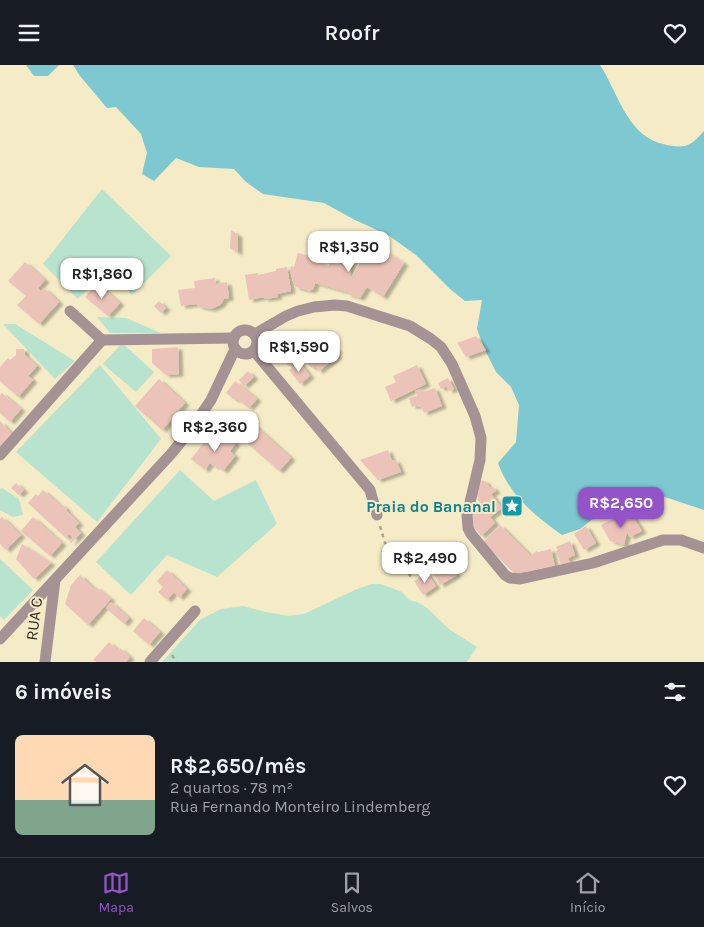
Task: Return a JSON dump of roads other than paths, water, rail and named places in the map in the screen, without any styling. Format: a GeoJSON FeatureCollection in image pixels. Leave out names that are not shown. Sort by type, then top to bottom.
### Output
{"type":"FeatureCollection","features":[{"type":"Feature","properties":{"kind":"street"},"geometry":{"type":"LineString","coordinates":[[254,334],[298,311],[335,305],[347,306],[410,326],[441,347],[452,364],[475,416],[481,438],[480,460],[467,515],[468,528],[501,571],[510,578],[520,579],[593,563],[663,539],[681,540],[704,547]]}},
{"type":"Feature","properties":{"kind":"street"},"geometry":{"type":"LineString","coordinates":[[0,639],[171,454],[192,428],[211,400],[234,344],[240,331],[249,330],[258,340],[258,344],[254,351],[249,354],[242,354],[234,344],[102,340],[70,311]]}},
{"type":"Feature","properties":{"kind":"street"},"geometry":{"type":"LineString","coordinates":[[0,455],[102,340]]}},
{"type":"Feature","properties":{"kind":"street"},"geometry":{"type":"LineString","coordinates":[[254,351],[370,490],[377,515]]}},
{"type":"Feature","properties":{"kind":"street","name":"RUA C"},"geometry":{"type":"LineString","coordinates":[[45,662],[55,580]]}},
{"type":"Feature","properties":{"kind":"street"},"geometry":{"type":"LineString","coordinates":[[150,662],[195,611]]}},
{"type":"Feature","properties":{"kind":"water"},"geometry":{"type":"Polygon","coordinates":[[[26,65],[59,65],[48,76],[34,76],[26,65]]]}},
{"type":"Feature","properties":{"kind":"water"},"geometry":{"type":"Polygon","coordinates":[[[73,65],[600,65],[633,124],[642,134],[653,141],[667,145],[685,146],[692,143],[704,131],[704,510],[662,496],[648,500],[619,502],[580,529],[562,535],[542,520],[516,495],[503,475],[498,463],[516,442],[519,405],[511,387],[496,372],[477,329],[482,300],[465,301],[450,289],[416,255],[388,235],[324,203],[263,194],[246,182],[234,169],[199,167],[176,158],[154,181],[142,174],[147,153],[141,134],[116,107],[107,108],[73,65]]]}},
{"type":"Feature","properties":{"kind":"place","name":"Praia do Bananal"},"geometry":{"type":"Point","coordinates":[512,506]}}]}
